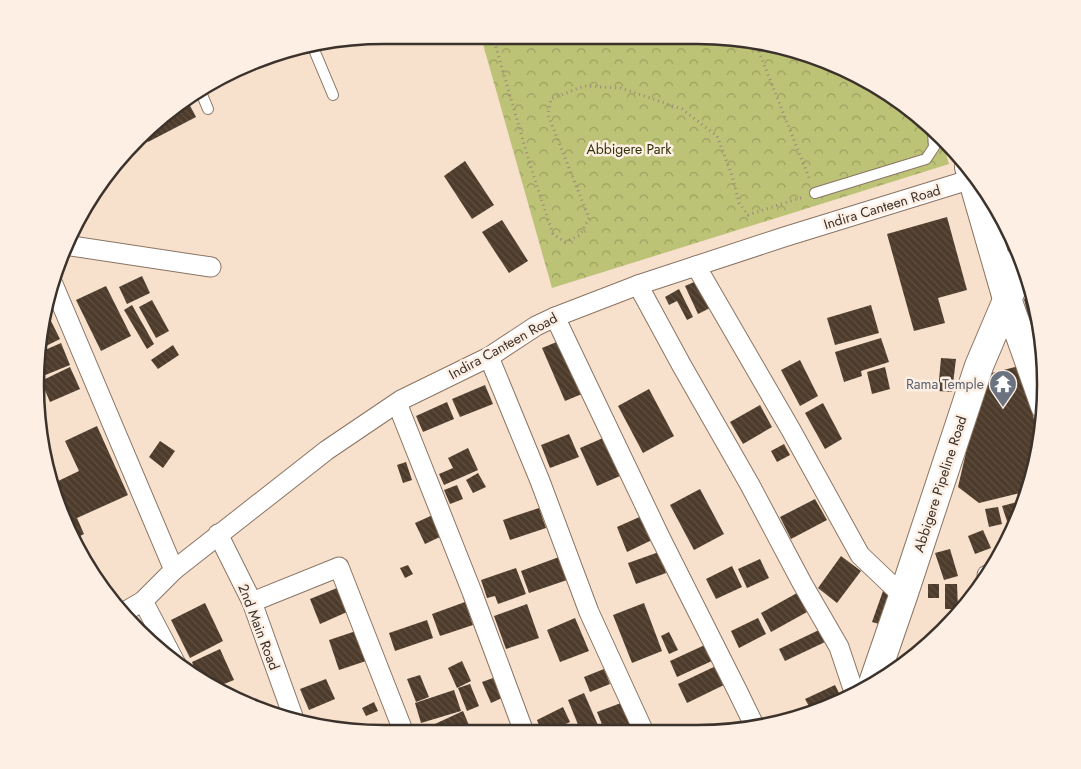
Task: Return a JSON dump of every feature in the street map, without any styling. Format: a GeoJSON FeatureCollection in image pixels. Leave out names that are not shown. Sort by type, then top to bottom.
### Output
{"type":"FeatureCollection","features":[{"type":"Feature","properties":{"kind":"street","name":"Indira Canteen Road"},"geometry":{"type":"LineString","coordinates":[[129,610],[143,601],[174,570],[218,534],[327,450],[400,400],[489,357],[536,326],[638,285],[965,175]]}},
{"type":"Feature","properties":{"kind":"street"},"geometry":{"type":"LineString","coordinates":[[977,191],[1016,289],[1037,369]]}},
{"type":"Feature","properties":{"kind":"street"},"geometry":{"type":"LineString","coordinates":[[73,247],[211,266]]}},
{"type":"Feature","properties":{"kind":"street"},"geometry":{"type":"LineString","coordinates":[[696,266],[791,430],[860,555],[903,596]]}},
{"type":"Feature","properties":{"kind":"street","name":"Abbigere Pipeline Road"},"geometry":{"type":"LineString","coordinates":[[877,674],[979,366],[1016,289],[1018,274]]}},
{"type":"Feature","properties":{"kind":"street"},"geometry":{"type":"LineString","coordinates":[[638,285],[839,647],[852,687]]}},
{"type":"Feature","properties":{"kind":"street"},"geometry":{"type":"LineString","coordinates":[[56,292],[174,570]]}},
{"type":"Feature","properties":{"kind":"street"},"geometry":{"type":"LineString","coordinates":[[555,317],[660,537],[752,721]]}},
{"type":"Feature","properties":{"kind":"street"},"geometry":{"type":"LineString","coordinates":[[489,357],[540,481],[589,612],[641,725]]}},
{"type":"Feature","properties":{"kind":"street"},"geometry":{"type":"LineString","coordinates":[[397,403],[472,592],[521,725]]}},
{"type":"Feature","properties":{"kind":"street","name":"2nd Main Road"},"geometry":{"type":"LineString","coordinates":[[218,534],[252,602],[292,713]]}},
{"type":"Feature","properties":{"kind":"street"},"geometry":{"type":"LineString","coordinates":[[252,602],[339,567],[401,725]]}},
{"type":"Feature","properties":{"kind":"street"},"geometry":{"type":"LineString","coordinates":[[143,601],[167,647]]}},
{"type":"Feature","properties":{"kind":"lane"},"geometry":{"type":"LineString","coordinates":[[314,51],[333,95]]}},
{"type":"Feature","properties":{"kind":"lane"},"geometry":{"type":"LineString","coordinates":[[203,96],[208,109]]}},
{"type":"Feature","properties":{"kind":"lane"},"geometry":{"type":"LineString","coordinates":[[815,193],[926,159],[934,147],[934,141]]}},
{"type":"Feature","properties":{"kind":"path"},"geometry":{"type":"LineString","coordinates":[[495,44],[531,168],[553,234],[565,242],[580,235],[588,218],[548,115],[552,99],[584,86],[621,88],[682,109],[717,136],[732,175],[739,203],[748,215],[815,193],[758,49]]}},
{"type":"Feature","properties":{"kind":"green space","name":"Abbigere Park"},"geometry":{"type":"Polygon","coordinates":[[[483,44],[719,44],[785,55],[827,70],[867,89],[904,114],[946,153],[949,164],[552,288],[483,44]]]}},
{"type":"Feature","properties":{"kind":"building"},"geometry":{"type":"Polygon","coordinates":[[[190,105],[196,117],[148,142],[160,128],[190,105]]]}},
{"type":"Feature","properties":{"kind":"building"},"geometry":{"type":"Polygon","coordinates":[[[465,161],[494,205],[472,219],[444,176],[465,161]]]}},
{"type":"Feature","properties":{"kind":"building"},"geometry":{"type":"Polygon","coordinates":[[[947,217],[967,290],[938,298],[945,323],[914,331],[887,234],[947,217]]]}},
{"type":"Feature","properties":{"kind":"building"},"geometry":{"type":"Polygon","coordinates":[[[502,220],[528,261],[509,273],[482,232],[502,220]]]}},
{"type":"Feature","properties":{"kind":"building"},"geometry":{"type":"Polygon","coordinates":[[[142,276],[150,293],[127,304],[119,287],[142,276]]]}},
{"type":"Feature","properties":{"kind":"building"},"geometry":{"type":"Polygon","coordinates":[[[701,279],[714,306],[698,314],[685,286],[701,279]]]}},
{"type":"Feature","properties":{"kind":"building"},"geometry":{"type":"Polygon","coordinates":[[[106,286],[131,336],[101,351],[76,300],[106,286]]]}},
{"type":"Feature","properties":{"kind":"building"},"geometry":{"type":"Polygon","coordinates":[[[679,289],[693,317],[687,320],[677,301],[669,305],[665,297],[679,289]]]}},
{"type":"Feature","properties":{"kind":"building"},"geometry":{"type":"Polygon","coordinates":[[[1027,298],[1031,318],[1031,329],[1024,299],[1027,298]]]}},
{"type":"Feature","properties":{"kind":"building"},"geometry":{"type":"Polygon","coordinates":[[[152,300],[169,331],[156,338],[139,307],[152,300]]]}},
{"type":"Feature","properties":{"kind":"building"},"geometry":{"type":"Polygon","coordinates":[[[132,305],[154,344],[147,349],[124,310],[132,305]]]}},
{"type":"Feature","properties":{"kind":"building"},"geometry":{"type":"Polygon","coordinates":[[[871,305],[879,333],[835,345],[827,318],[871,305]]]}},
{"type":"Feature","properties":{"kind":"building"},"geometry":{"type":"Polygon","coordinates":[[[50,319],[60,339],[46,346],[47,340],[50,319]]]}},
{"type":"Feature","properties":{"kind":"building"},"geometry":{"type":"Polygon","coordinates":[[[881,338],[889,362],[861,371],[862,376],[844,382],[835,352],[881,338]]]}},
{"type":"Feature","properties":{"kind":"building"},"geometry":{"type":"Polygon","coordinates":[[[559,341],[582,394],[565,401],[542,348],[559,341]]]}},
{"type":"Feature","properties":{"kind":"building"},"geometry":{"type":"Polygon","coordinates":[[[61,343],[70,365],[44,376],[46,350],[61,343]]]}},
{"type":"Feature","properties":{"kind":"building"},"geometry":{"type":"Polygon","coordinates":[[[173,345],[179,355],[158,369],[151,360],[173,345]]]}},
{"type":"Feature","properties":{"kind":"building"},"geometry":{"type":"Polygon","coordinates":[[[941,358],[956,359],[952,392],[938,391],[941,358]]]}},
{"type":"Feature","properties":{"kind":"building"},"geometry":{"type":"Polygon","coordinates":[[[800,360],[818,396],[800,406],[781,370],[800,360]]]}},
{"type":"Feature","properties":{"kind":"building","name":"Rama Temple"},"geometry":{"type":"Polygon","coordinates":[[[1019,366],[1035,422],[1031,451],[1019,493],[979,503],[958,487],[984,375],[1019,366]]]}},
{"type":"Feature","properties":{"kind":"building"},"geometry":{"type":"Polygon","coordinates":[[[70,367],[80,389],[50,402],[44,388],[44,380],[70,367]]]}},
{"type":"Feature","properties":{"kind":"building"},"geometry":{"type":"Polygon","coordinates":[[[885,367],[890,389],[872,394],[867,372],[885,367]]]}},
{"type":"Feature","properties":{"kind":"building"},"geometry":{"type":"Polygon","coordinates":[[[485,385],[493,404],[460,417],[452,399],[485,385]]]}},
{"type":"Feature","properties":{"kind":"building"},"geometry":{"type":"Polygon","coordinates":[[[649,389],[674,436],[643,453],[618,406],[649,389]]]}},
{"type":"Feature","properties":{"kind":"building"},"geometry":{"type":"Polygon","coordinates":[[[447,402],[454,419],[423,432],[416,416],[447,402]]]}},
{"type":"Feature","properties":{"kind":"building"},"geometry":{"type":"Polygon","coordinates":[[[823,403],[842,439],[825,449],[805,413],[823,403]]]}},
{"type":"Feature","properties":{"kind":"building"},"geometry":{"type":"Polygon","coordinates":[[[760,405],[772,427],[743,444],[730,422],[760,405]]]}},
{"type":"Feature","properties":{"kind":"building"},"geometry":{"type":"Polygon","coordinates":[[[97,426],[128,495],[77,518],[84,534],[80,536],[58,481],[79,471],[65,441],[97,426]]]}},
{"type":"Feature","properties":{"kind":"building"},"geometry":{"type":"Polygon","coordinates":[[[569,434],[579,457],[550,468],[541,445],[569,434]]]}},
{"type":"Feature","properties":{"kind":"building"},"geometry":{"type":"Polygon","coordinates":[[[603,438],[620,476],[597,486],[580,448],[603,438]]]}},
{"type":"Feature","properties":{"kind":"building"},"geometry":{"type":"Polygon","coordinates":[[[160,441],[175,451],[163,468],[149,457],[160,441]]]}},
{"type":"Feature","properties":{"kind":"building"},"geometry":{"type":"Polygon","coordinates":[[[784,444],[790,455],[777,462],[771,451],[784,444]]]}},
{"type":"Feature","properties":{"kind":"building"},"geometry":{"type":"Polygon","coordinates":[[[468,448],[478,470],[444,485],[439,474],[453,468],[448,458],[468,448]]]}},
{"type":"Feature","properties":{"kind":"building"},"geometry":{"type":"Polygon","coordinates":[[[406,462],[412,480],[403,483],[397,465],[406,462]]]}},
{"type":"Feature","properties":{"kind":"building"},"geometry":{"type":"Polygon","coordinates":[[[478,473],[486,487],[473,493],[466,480],[478,473]]]}},
{"type":"Feature","properties":{"kind":"building"},"geometry":{"type":"Polygon","coordinates":[[[457,485],[463,499],[450,504],[444,490],[457,485]]]}},
{"type":"Feature","properties":{"kind":"building"},"geometry":{"type":"Polygon","coordinates":[[[700,489],[724,534],[694,550],[670,505],[700,489]]]}},
{"type":"Feature","properties":{"kind":"building"},"geometry":{"type":"Polygon","coordinates":[[[815,499],[827,520],[791,539],[780,517],[815,499]]]}},
{"type":"Feature","properties":{"kind":"building"},"geometry":{"type":"Polygon","coordinates":[[[1016,502],[1008,523],[1002,506],[1016,502]]]}},
{"type":"Feature","properties":{"kind":"building"},"geometry":{"type":"Polygon","coordinates":[[[998,507],[1002,524],[989,527],[985,509],[998,507]]]}},
{"type":"Feature","properties":{"kind":"building"},"geometry":{"type":"Polygon","coordinates":[[[539,508],[546,528],[510,540],[503,520],[539,508]]]}},
{"type":"Feature","properties":{"kind":"building"},"geometry":{"type":"Polygon","coordinates":[[[435,514],[444,535],[425,544],[415,523],[435,514]]]}},
{"type":"Feature","properties":{"kind":"building"},"geometry":{"type":"Polygon","coordinates":[[[644,515],[654,539],[627,552],[617,527],[644,515]]]}},
{"type":"Feature","properties":{"kind":"building"},"geometry":{"type":"Polygon","coordinates":[[[983,530],[991,548],[975,554],[968,536],[983,530]]]}},
{"type":"Feature","properties":{"kind":"building"},"geometry":{"type":"Polygon","coordinates":[[[950,549],[958,576],[944,580],[935,553],[950,549]]]}},
{"type":"Feature","properties":{"kind":"building"},"geometry":{"type":"Polygon","coordinates":[[[659,552],[666,573],[636,584],[628,563],[659,552]]]}},
{"type":"Feature","properties":{"kind":"building"},"geometry":{"type":"Polygon","coordinates":[[[841,556],[861,571],[837,603],[818,588],[841,556]]]}},
{"type":"Feature","properties":{"kind":"building"},"geometry":{"type":"Polygon","coordinates":[[[559,557],[567,580],[529,593],[521,571],[559,557]]]}},
{"type":"Feature","properties":{"kind":"building"},"geometry":{"type":"Polygon","coordinates":[[[760,559],[769,578],[747,588],[738,569],[760,559]]]}},
{"type":"Feature","properties":{"kind":"building"},"geometry":{"type":"Polygon","coordinates":[[[408,565],[413,574],[405,578],[400,568],[408,565]]]}},
{"type":"Feature","properties":{"kind":"building"},"geometry":{"type":"Polygon","coordinates":[[[732,566],[742,587],[716,599],[706,579],[732,566]]]}},
{"type":"Feature","properties":{"kind":"building"},"geometry":{"type":"Polygon","coordinates":[[[516,568],[526,594],[498,604],[495,596],[487,598],[481,580],[516,568]]]}},
{"type":"Feature","properties":{"kind":"building"},"geometry":{"type":"Polygon","coordinates":[[[928,584],[939,584],[939,598],[928,598],[928,584]]]}},
{"type":"Feature","properties":{"kind":"building"},"geometry":{"type":"Polygon","coordinates":[[[945,584],[957,584],[958,603],[953,609],[945,609],[945,584]]]}},
{"type":"Feature","properties":{"kind":"building"},"geometry":{"type":"Polygon","coordinates":[[[337,588],[347,612],[320,624],[310,599],[337,588]]]}},
{"type":"Feature","properties":{"kind":"building"},"geometry":{"type":"Polygon","coordinates":[[[883,591],[893,595],[883,625],[872,622],[883,591]]]}},
{"type":"Feature","properties":{"kind":"building"},"geometry":{"type":"Polygon","coordinates":[[[797,593],[807,612],[771,632],[761,613],[797,593]]]}},
{"type":"Feature","properties":{"kind":"building"},"geometry":{"type":"Polygon","coordinates":[[[465,602],[473,625],[440,636],[432,614],[465,602]]]}},
{"type":"Feature","properties":{"kind":"building"},"geometry":{"type":"Polygon","coordinates":[[[205,603],[223,641],[190,658],[171,620],[205,603]]]}},
{"type":"Feature","properties":{"kind":"building"},"geometry":{"type":"Polygon","coordinates":[[[644,603],[662,651],[632,663],[613,615],[644,603]]]}},
{"type":"Feature","properties":{"kind":"building"},"geometry":{"type":"Polygon","coordinates":[[[527,604],[539,638],[506,649],[494,616],[527,604]]]}},
{"type":"Feature","properties":{"kind":"building"},"geometry":{"type":"Polygon","coordinates":[[[575,618],[589,651],[560,662],[547,630],[575,618]]]}},
{"type":"Feature","properties":{"kind":"building"},"geometry":{"type":"Polygon","coordinates":[[[758,618],[766,634],[739,648],[731,631],[758,618]]]}},
{"type":"Feature","properties":{"kind":"building"},"geometry":{"type":"Polygon","coordinates":[[[427,620],[433,638],[395,651],[389,633],[427,620]]]}},
{"type":"Feature","properties":{"kind":"building"},"geometry":{"type":"Polygon","coordinates":[[[819,630],[825,642],[785,661],[779,649],[819,630]]]}},
{"type":"Feature","properties":{"kind":"building"},"geometry":{"type":"Polygon","coordinates":[[[356,631],[366,661],[339,670],[329,640],[356,631]]]}},
{"type":"Feature","properties":{"kind":"building"},"geometry":{"type":"Polygon","coordinates":[[[669,632],[678,650],[669,654],[661,636],[669,632]]]}},
{"type":"Feature","properties":{"kind":"building"},"geometry":{"type":"Polygon","coordinates":[[[707,644],[714,660],[677,677],[670,661],[707,644]]]}},
{"type":"Feature","properties":{"kind":"building"},"geometry":{"type":"Polygon","coordinates":[[[220,649],[234,680],[223,684],[194,667],[192,662],[220,649]]]}},
{"type":"Feature","properties":{"kind":"building"},"geometry":{"type":"Polygon","coordinates":[[[462,661],[471,681],[457,688],[448,668],[462,661]]]}},
{"type":"Feature","properties":{"kind":"building"},"geometry":{"type":"Polygon","coordinates":[[[720,664],[728,683],[687,703],[678,684],[720,664]]]}},
{"type":"Feature","properties":{"kind":"building"},"geometry":{"type":"Polygon","coordinates":[[[604,669],[610,684],[590,692],[584,677],[604,669]]]}},
{"type":"Feature","properties":{"kind":"building"},"geometry":{"type":"Polygon","coordinates":[[[420,675],[429,697],[416,702],[407,679],[420,675]]]}},
{"type":"Feature","properties":{"kind":"building"},"geometry":{"type":"Polygon","coordinates":[[[493,678],[502,698],[491,703],[482,682],[493,678]]]}},
{"type":"Feature","properties":{"kind":"building"},"geometry":{"type":"Polygon","coordinates":[[[326,679],[335,699],[309,710],[300,689],[326,679]]]}},
{"type":"Feature","properties":{"kind":"building"},"geometry":{"type":"Polygon","coordinates":[[[470,684],[479,706],[467,711],[458,688],[470,684]]]}},
{"type":"Feature","properties":{"kind":"building"},"geometry":{"type":"Polygon","coordinates":[[[835,685],[839,693],[809,706],[805,699],[835,685]]]}},
{"type":"Feature","properties":{"kind":"building"},"geometry":{"type":"Polygon","coordinates":[[[454,690],[461,711],[421,723],[415,703],[454,690]]]}},
{"type":"Feature","properties":{"kind":"building"},"geometry":{"type":"Polygon","coordinates":[[[584,693],[598,725],[578,725],[568,700],[584,693]]]}},
{"type":"Feature","properties":{"kind":"building"},"geometry":{"type":"Polygon","coordinates":[[[374,702],[378,711],[366,716],[362,708],[374,702]]]}},
{"type":"Feature","properties":{"kind":"building"},"geometry":{"type":"Polygon","coordinates":[[[621,703],[630,725],[602,725],[597,712],[621,703]]]}},
{"type":"Feature","properties":{"kind":"building"},"geometry":{"type":"Polygon","coordinates":[[[563,707],[570,722],[564,725],[539,725],[537,720],[563,707]]]}},
{"type":"Feature","properties":{"kind":"building"},"geometry":{"type":"Polygon","coordinates":[[[463,711],[469,725],[433,725],[463,711]]]}},
{"type":"Feature","properties":{"kind":"place","name":"Rama Temple"},"geometry":{"type":"Point","coordinates":[1003,408]}}]}
